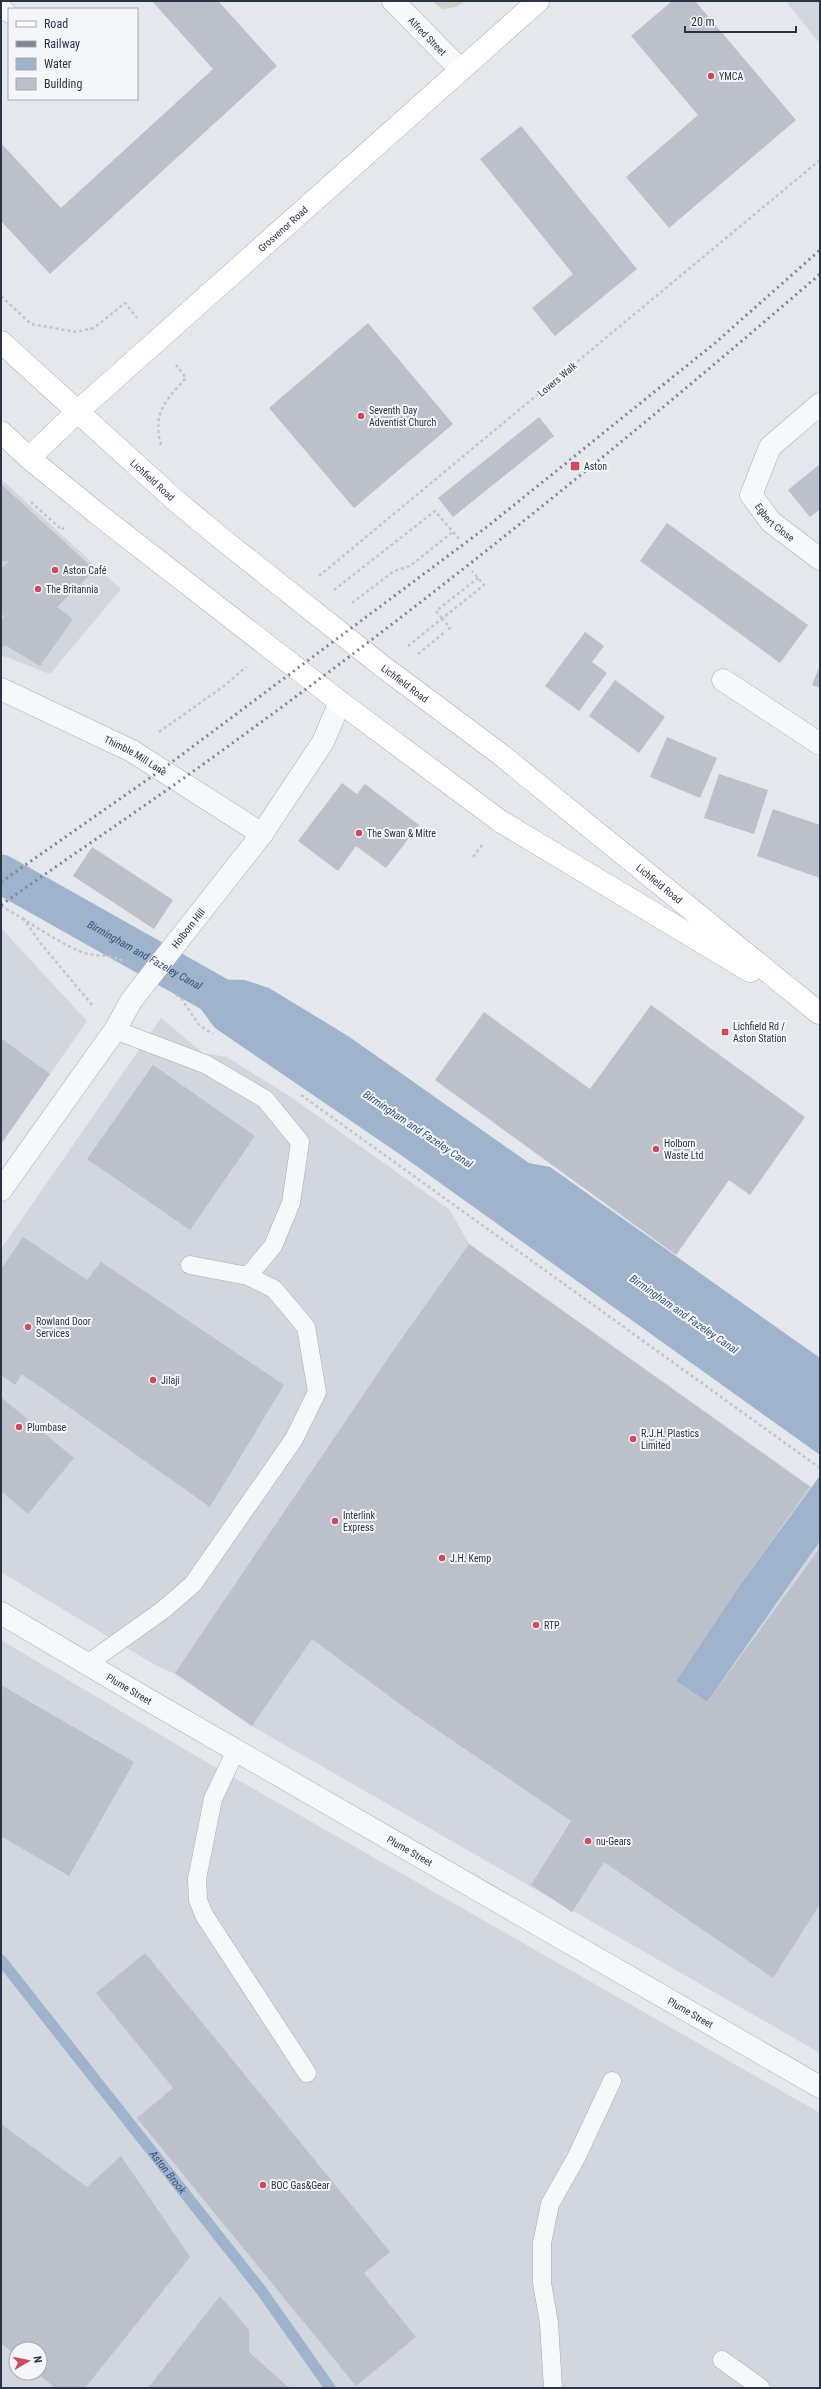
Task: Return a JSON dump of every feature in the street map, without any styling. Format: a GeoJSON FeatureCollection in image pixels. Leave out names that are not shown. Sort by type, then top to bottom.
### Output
{"type":"FeatureCollection","features":[{"type":"Feature","properties":{"kind":"main road","name":"Grosvenor Road"},"geometry":{"type":"LineString","coordinates":[[29,458],[77,412],[538,1]]}},
{"type":"Feature","properties":{"kind":"main road","name":"Lichfield Road"},"geometry":{"type":"LineString","coordinates":[[1,342],[175,500],[293,596],[500,754],[820,1013]]}},
{"type":"Feature","properties":{"kind":"main road","name":"Lichfield Road"},"geometry":{"type":"LineString","coordinates":[[1,432],[29,458],[340,702],[500,822],[820,1013]]}},
{"type":"Feature","properties":{"kind":"street","name":"Alfred Street"},"geometry":{"type":"LineString","coordinates":[[393,1],[462,70]]}},
{"type":"Feature","properties":{"kind":"street","name":"Egbert Close"},"geometry":{"type":"LineString","coordinates":[[820,404],[770,447],[751,495],[771,522],[820,559]]}},
{"type":"Feature","properties":{"kind":"street"},"geometry":{"type":"LineString","coordinates":[[723,680],[820,744]]}},
{"type":"Feature","properties":{"kind":"street","name":"Thimble Mill Lane"},"geometry":{"type":"LineString","coordinates":[[1,689],[132,751],[262,834]]}},
{"type":"Feature","properties":{"kind":"street","name":"Holborn Hill"},"geometry":{"type":"LineString","coordinates":[[1,1190],[115,1030],[131,1001],[262,834],[323,742],[340,702]]}},
{"type":"Feature","properties":{"kind":"street","name":"Plume Street"},"geometry":{"type":"LineString","coordinates":[[1,1613],[820,2087]]}},
{"type":"Feature","properties":{"kind":"lane"},"geometry":{"type":"LineString","coordinates":[[115,1030],[205,1064],[265,1099],[300,1142],[291,1203],[273,1246],[248,1276]]}},
{"type":"Feature","properties":{"kind":"lane"},"geometry":{"type":"LineString","coordinates":[[87,1664],[163,1610],[193,1584],[294,1439],[317,1392],[306,1327],[274,1289],[248,1276],[190,1265]]}},
{"type":"Feature","properties":{"kind":"lane"},"geometry":{"type":"LineString","coordinates":[[236,1750],[213,1799],[197,1879],[198,1900],[204,1915],[307,2073]]}},
{"type":"Feature","properties":{"kind":"lane"},"geometry":{"type":"LineString","coordinates":[[553,2388],[549,2323],[542,2283],[542,2243],[550,2204],[576,2158],[612,2082]]}},
{"type":"Feature","properties":{"kind":"lane"},"geometry":{"type":"LineString","coordinates":[[722,2360],[761,2388]]}},
{"type":"Feature","properties":{"kind":"path","name":"Lovers Walk"},"geometry":{"type":"LineString","coordinates":[[293,596],[820,160]]}},
{"type":"Feature","properties":{"kind":"path"},"geometry":{"type":"LineString","coordinates":[[332,592],[435,511],[454,531],[459,539]]}},
{"type":"Feature","properties":{"kind":"path"},"geometry":{"type":"LineString","coordinates":[[350,605],[394,571],[410,566],[454,531]]}},
{"type":"Feature","properties":{"kind":"path"},"geometry":{"type":"LineString","coordinates":[[404,649],[484,585],[472,571]]}},
{"type":"Feature","properties":{"kind":"path"},"geometry":{"type":"LineString","coordinates":[[414,656],[450,628],[436,611],[478,578]]}},
{"type":"Feature","properties":{"kind":"path"},"geometry":{"type":"LineString","coordinates":[[132,751],[224,686],[270,647]]}},
{"type":"Feature","properties":{"kind":"path"},"geometry":{"type":"LineString","coordinates":[[1,906],[78,951],[95,957],[115,956],[128,965]]}},
{"type":"Feature","properties":{"kind":"path"},"geometry":{"type":"LineString","coordinates":[[22,917],[42,945],[115,1030]]}},
{"type":"Feature","properties":{"kind":"path"},"geometry":{"type":"LineString","coordinates":[[174,994],[181,998],[199,1025],[219,1039]]}},
{"type":"Feature","properties":{"kind":"path"},"geometry":{"type":"LineString","coordinates":[[297,1092],[820,1468]]}},
{"type":"Feature","properties":{"kind":"shaded area"},"geometry":{"type":"Polygon","coordinates":[[[786,1],[820,1],[820,44],[786,1]]]}},
{"type":"Feature","properties":{"kind":"shaded area"},"geometry":{"type":"Polygon","coordinates":[[[1,479],[121,589],[50,674],[1,655],[1,479]]]}},
{"type":"Feature","properties":{"kind":"shaded area"},"geometry":{"type":"Polygon","coordinates":[[[1,928],[87,1021],[1,1144],[1,928]]]}},
{"type":"Feature","properties":{"kind":"shaded area"},"geometry":{"type":"Polygon","coordinates":[[[161,1018],[203,1053],[227,1057],[291,1097],[450,1210],[469,1244],[820,1493],[820,2053],[252,1726],[175,1674],[155,1665],[1,1572],[1,1249],[161,1018]]]}},
{"type":"Feature","properties":{"kind":"shaded area"},"geometry":{"type":"Polygon","coordinates":[[[1,1640],[191,1753],[820,2113],[820,2388],[1,2388],[1,1640]]]}},
{"type":"Feature","properties":{"kind":"green space"},"geometry":{"type":"Polygon","coordinates":[[[432,1],[465,1],[456,7],[442,9],[432,1]]]}},
{"type":"Feature","properties":{"kind":"water"},"geometry":{"type":"Polygon","coordinates":[[[195,976],[202,979],[245,980],[269,988],[348,1036],[529,1163],[550,1167],[820,1358],[820,1455],[401,1155],[215,1028],[185,988],[195,976]]]}},
{"type":"Feature","properties":{"kind":"water"},"geometry":{"type":"Polygon","coordinates":[[[820,1455],[820,1541],[707,1702],[676,1681],[737,1589],[819,1477],[820,1455]]]}},
{"type":"Feature","properties":{"kind":"building"},"geometry":{"type":"Polygon","coordinates":[[[152,1],[218,1],[277,66],[50,274],[1,221],[1,143],[61,208],[213,69],[152,1]]]}},
{"type":"Feature","properties":{"kind":"building","name":"YMCA"},"geometry":{"type":"Polygon","coordinates":[[[672,1],[695,1],[796,120],[669,228],[626,177],[698,115],[631,36],[672,1]]]}},
{"type":"Feature","properties":{"kind":"building"},"geometry":{"type":"Polygon","coordinates":[[[521,126],[637,269],[555,336],[532,308],[573,274],[480,159],[521,126]]]}},
{"type":"Feature","properties":{"kind":"building","name":"Seventh Day Adventist Church"},"geometry":{"type":"Polygon","coordinates":[[[368,323],[453,424],[354,508],[269,408],[368,323]]]}},
{"type":"Feature","properties":{"kind":"building"},"geometry":{"type":"Polygon","coordinates":[[[539,417],[554,436],[453,517],[438,498],[539,417]]]}},
{"type":"Feature","properties":{"kind":"building"},"geometry":{"type":"Polygon","coordinates":[[[820,464],[820,512],[819,510],[810,517],[788,490],[820,464]]]}},
{"type":"Feature","properties":{"kind":"building","name":"The Britannia"},"geometry":{"type":"Polygon","coordinates":[[[1,484],[95,570],[57,607],[73,619],[40,666],[5,645],[1,649],[1,621],[4,617],[1,612],[1,568],[9,561],[1,562],[1,484]]]}},
{"type":"Feature","properties":{"kind":"building"},"geometry":{"type":"Polygon","coordinates":[[[667,523],[808,625],[780,663],[640,561],[667,523]]]}},
{"type":"Feature","properties":{"kind":"building"},"geometry":{"type":"Polygon","coordinates":[[[585,632],[604,646],[592,662],[607,673],[579,711],[545,686],[585,632]]]}},
{"type":"Feature","properties":{"kind":"building"},"geometry":{"type":"Polygon","coordinates":[[[820,665],[820,688],[812,685],[820,665]]]}},
{"type":"Feature","properties":{"kind":"building"},"geometry":{"type":"Polygon","coordinates":[[[615,680],[665,717],[639,753],[589,716],[615,680]]]}},
{"type":"Feature","properties":{"kind":"building"},"geometry":{"type":"Polygon","coordinates":[[[667,737],[717,758],[700,798],[650,777],[667,737]]]}},
{"type":"Feature","properties":{"kind":"building"},"geometry":{"type":"Polygon","coordinates":[[[719,774],[768,790],[754,834],[704,818],[719,774]]]}},
{"type":"Feature","properties":{"kind":"building","name":"The Swan & Mitre"},"geometry":{"type":"Polygon","coordinates":[[[342,783],[357,794],[365,784],[419,825],[386,868],[356,846],[338,871],[298,841],[342,783]]]}},
{"type":"Feature","properties":{"kind":"building"},"geometry":{"type":"Polygon","coordinates":[[[773,809],[820,825],[820,878],[757,856],[773,809]]]}},
{"type":"Feature","properties":{"kind":"building"},"geometry":{"type":"Polygon","coordinates":[[[92,847],[173,900],[154,929],[73,876],[92,847]]]}},
{"type":"Feature","properties":{"kind":"building","name":"Holborn Waste Ltd"},"geometry":{"type":"Polygon","coordinates":[[[651,1005],[805,1117],[750,1195],[729,1180],[676,1255],[435,1080],[484,1012],[590,1089],[651,1005]]]}},
{"type":"Feature","properties":{"kind":"building"},"geometry":{"type":"Polygon","coordinates":[[[2,1039],[50,1074],[1,1144],[1,1041],[2,1039]]]}},
{"type":"Feature","properties":{"kind":"building"},"geometry":{"type":"Polygon","coordinates":[[[153,1065],[255,1136],[190,1230],[87,1159],[153,1065]]]}},
{"type":"Feature","properties":{"kind":"building","name":"Jilaji"},"geometry":{"type":"Polygon","coordinates":[[[23,1237],[87,1280],[101,1262],[284,1385],[210,1507],[22,1374],[15,1385],[1,1375],[1,1269],[23,1237]]]}},
{"type":"Feature","properties":{"kind":"building"},"geometry":{"type":"Polygon","coordinates":[[[469,1244],[810,1487],[737,1589],[676,1681],[707,1702],[820,1548],[820,1904],[773,1978],[604,1862],[572,1912],[531,1885],[571,1821],[412,1713],[312,1639],[252,1726],[175,1673],[395,1348],[469,1244]]]}},
{"type":"Feature","properties":{"kind":"building","name":"Plumbase"},"geometry":{"type":"Polygon","coordinates":[[[1,1397],[74,1458],[28,1514],[1,1491],[1,1397]]]}},
{"type":"Feature","properties":{"kind":"building"},"geometry":{"type":"Polygon","coordinates":[[[1,1685],[134,1762],[69,1876],[1,1836],[1,1685]]]}},
{"type":"Feature","properties":{"kind":"building","name":"BOC Gas&Gear"},"geometry":{"type":"Polygon","coordinates":[[[145,1953],[390,2252],[364,2273],[416,2337],[356,2386],[137,2118],[173,2088],[96,1993],[145,1953]]]}},
{"type":"Feature","properties":{"kind":"building"},"geometry":{"type":"Polygon","coordinates":[[[1,2124],[87,2187],[121,2156],[190,2257],[85,2388],[55,2388],[47,2381],[48,2381],[48,2341],[8,2341],[8,2349],[1,2343],[1,2124]]]}},
{"type":"Feature","properties":{"kind":"building"},"geometry":{"type":"Polygon","coordinates":[[[220,2296],[249,2330],[249,2352],[287,2386],[293,2388],[148,2388],[220,2296]]]}},
{"type":"Feature","properties":{"kind":"waterway","name":"Birmingham and Fazeley Canal"},"geometry":{"type":"LineString","coordinates":[[1,874],[237,1007]]}},
{"type":"Feature","properties":{"kind":"waterway","name":"Aston Brook"},"geometry":{"type":"LineString","coordinates":[[1,1960],[261,2290],[330,2388]]}},
{"type":"Feature","properties":{"kind":"railway"},"geometry":{"type":"LineString","coordinates":[[1,882],[164,768],[488,526],[715,343],[820,250]]}},
{"type":"Feature","properties":{"kind":"railway"},"geometry":{"type":"LineString","coordinates":[[1,905],[199,767],[304,691],[379,634],[529,517],[676,397],[820,274]]}},
{"type":"Feature","properties":{"kind":"place","name":"YMCA"},"geometry":{"type":"Point","coordinates":[711,76]}},
{"type":"Feature","properties":{"kind":"place","name":"Seventh Day Adventist Church"},"geometry":{"type":"Point","coordinates":[361,416]}},
{"type":"Feature","properties":{"kind":"place","name":"Aston"},"geometry":{"type":"Point","coordinates":[575,466]}},
{"type":"Feature","properties":{"kind":"place","name":"Aston Café"},"geometry":{"type":"Point","coordinates":[55,570]}},
{"type":"Feature","properties":{"kind":"place","name":"The Britannia"},"geometry":{"type":"Point","coordinates":[38,589]}},
{"type":"Feature","properties":{"kind":"place","name":"The Swan & Mitre"},"geometry":{"type":"Point","coordinates":[359,833]}},
{"type":"Feature","properties":{"kind":"place","name":"Lichfield Rd / Aston Station"},"geometry":{"type":"Point","coordinates":[725,1032]}},
{"type":"Feature","properties":{"kind":"place","name":"Holborn Waste Ltd"},"geometry":{"type":"Point","coordinates":[656,1149]}},
{"type":"Feature","properties":{"kind":"place","name":"Rowland Door Services"},"geometry":{"type":"Point","coordinates":[28,1327]}},
{"type":"Feature","properties":{"kind":"place","name":"Jilaji"},"geometry":{"type":"Point","coordinates":[153,1380]}},
{"type":"Feature","properties":{"kind":"place","name":"Plumbase"},"geometry":{"type":"Point","coordinates":[19,1427]}},
{"type":"Feature","properties":{"kind":"place","name":"R.J.H. Plastics Limited"},"geometry":{"type":"Point","coordinates":[633,1439]}},
{"type":"Feature","properties":{"kind":"place","name":"Interlink Express"},"geometry":{"type":"Point","coordinates":[335,1521]}},
{"type":"Feature","properties":{"kind":"place","name":"J.H. Kemp"},"geometry":{"type":"Point","coordinates":[442,1558]}},
{"type":"Feature","properties":{"kind":"place","name":"RTP"},"geometry":{"type":"Point","coordinates":[536,1625]}},
{"type":"Feature","properties":{"kind":"place","name":"nu-Gears"},"geometry":{"type":"Point","coordinates":[588,1841]}},
{"type":"Feature","properties":{"kind":"place","name":"BOC Gas&Gear"},"geometry":{"type":"Point","coordinates":[263,2185]}}]}
